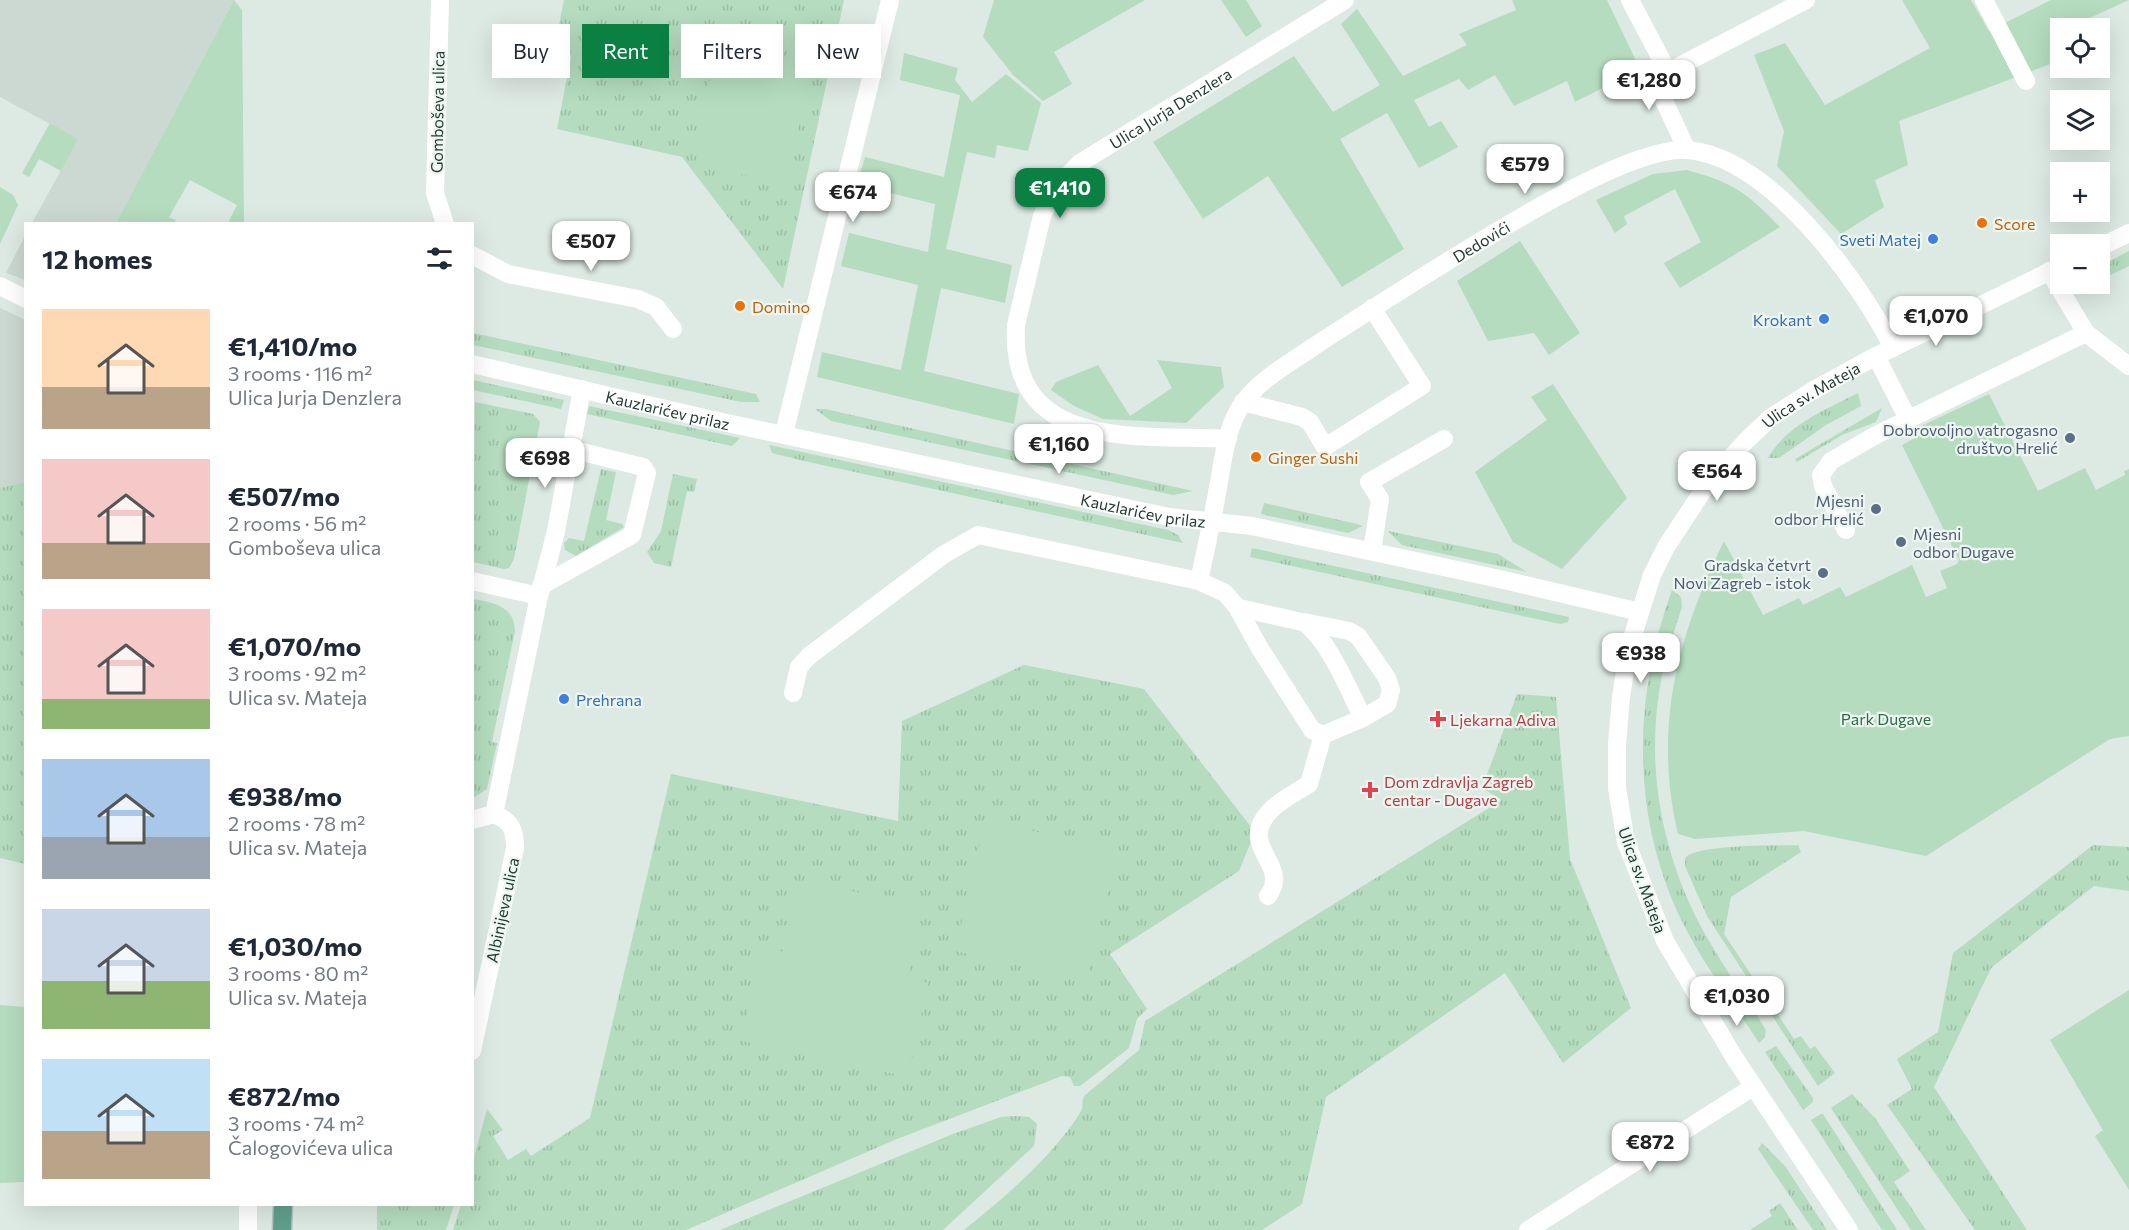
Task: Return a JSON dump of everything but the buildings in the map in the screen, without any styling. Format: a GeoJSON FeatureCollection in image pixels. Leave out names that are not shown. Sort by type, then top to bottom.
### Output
{"type":"FeatureCollection","features":[{"type":"Feature","properties":{"kind":"main road"},"geometry":{"type":"LineString","coordinates":[[282,1230],[283,1206]]}},
{"type":"Feature","properties":{"kind":"street","name":"Gomboševa ulica"},"geometry":{"type":"LineString","coordinates":[[440,0],[435,193],[444,222]]}},
{"type":"Feature","properties":{"kind":"street"},"geometry":{"type":"LineString","coordinates":[[784,434],[890,0]]}},
{"type":"Feature","properties":{"kind":"street","name":"Ulica Jurja Denzlera"},"geometry":{"type":"LineString","coordinates":[[1228,439],[1113,436],[1093,432],[1068,423],[1048,410],[1032,393],[1023,375],[1015,342],[1016,325],[1042,216],[1054,190],[1080,163],[1345,0]]}},
{"type":"Feature","properties":{"kind":"street"},"geometry":{"type":"LineString","coordinates":[[1630,0],[1668,72]]}},
{"type":"Feature","properties":{"kind":"street"},"geometry":{"type":"LineString","coordinates":[[1687,150],[1659,90],[1668,72],[1806,0]]}},
{"type":"Feature","properties":{"kind":"street"},"geometry":{"type":"LineString","coordinates":[[1984,0],[2026,81]]}},
{"type":"Feature","properties":{"kind":"street","name":"Dedovići"},"geometry":{"type":"LineString","coordinates":[[1199,581],[1228,439],[1244,402],[1282,367],[1372,308],[1512,222],[1585,183],[1661,152],[1687,150],[1736,168],[1763,182],[1787,202],[1844,271],[1882,325],[1893,348]]}},
{"type":"Feature","properties":{"kind":"street"},"geometry":{"type":"LineString","coordinates":[[2110,242],[2129,233]]}},
{"type":"Feature","properties":{"kind":"street"},"geometry":{"type":"LineString","coordinates":[[474,256],[508,274],[638,299],[656,307],[673,329]]}},
{"type":"Feature","properties":{"kind":"street","name":"Ulica sv. Mateja"},"geometry":{"type":"LineString","coordinates":[[1849,1230],[1753,1087],[1665,941],[1626,842],[1617,788],[1617,745],[1623,686],[1640,612],[1652,575],[1666,548],[1710,480],[1746,440],[1788,405],[1876,356],[2050,271]]}},
{"type":"Feature","properties":{"kind":"street"},"geometry":{"type":"LineString","coordinates":[[0,286],[24,298]]}},
{"type":"Feature","properties":{"kind":"street"},"geometry":{"type":"LineString","coordinates":[[2067,294],[2086,333],[2129,366]]}},
{"type":"Feature","properties":{"kind":"street"},"geometry":{"type":"LineString","coordinates":[[1244,402],[1302,417],[1310,422],[1325,447],[1422,386],[1372,308]]}},
{"type":"Feature","properties":{"kind":"street"},"geometry":{"type":"LineString","coordinates":[[1846,530],[1823,486],[1821,475],[1831,460],[1908,419],[2086,333]]}},
{"type":"Feature","properties":{"kind":"street"},"geometry":{"type":"LineString","coordinates":[[1876,356],[1908,419]]}},
{"type":"Feature","properties":{"kind":"street","name":"Kauzlarićev prilaz"},"geometry":{"type":"LineString","coordinates":[[474,364],[1158,515],[1252,526],[1640,612]]}},
{"type":"Feature","properties":{"kind":"street"},"geometry":{"type":"LineString","coordinates":[[474,819],[494,814],[540,591],[556,531],[582,389]]}},
{"type":"Feature","properties":{"kind":"street"},"geometry":{"type":"LineString","coordinates":[[1372,551],[1380,499],[1369,482],[1443,439]]}},
{"type":"Feature","properties":{"kind":"street"},"geometry":{"type":"LineString","coordinates":[[474,581],[540,591],[627,540],[635,530],[647,474],[644,467],[570,449]]}},
{"type":"Feature","properties":{"kind":"street"},"geometry":{"type":"LineString","coordinates":[[793,693],[799,667],[809,656],[943,555],[978,535],[1199,581],[1226,593],[1237,607],[1259,647],[1312,730],[1323,735],[1364,718],[1387,704],[1391,690],[1387,678],[1358,636],[1349,631],[1256,614],[1237,607]]}},
{"type":"Feature","properties":{"kind":"street"},"geometry":{"type":"LineString","coordinates":[[1304,622],[1326,649],[1364,718]]}},
{"type":"Feature","properties":{"kind":"street"},"geometry":{"type":"LineString","coordinates":[[1268,896],[1274,888],[1275,875],[1260,848],[1258,829],[1272,808],[1309,784],[1323,735]]}},
{"type":"Feature","properties":{"kind":"street","name":"Albinijeva ulica"},"geometry":{"type":"LineString","coordinates":[[474,1043],[515,848],[511,825],[507,819],[494,814]]}},
{"type":"Feature","properties":{"kind":"street"},"geometry":{"type":"LineString","coordinates":[[1528,1230],[1753,1087]]}},
{"type":"Feature","properties":{"kind":"street"},"geometry":{"type":"LineString","coordinates":[[248,1206],[248,1230]]}},
{"type":"Feature","properties":{"kind":"shaded area"},"geometry":{"type":"Polygon","coordinates":[[[0,0],[234,0],[117,222],[33,222],[78,139],[0,97],[0,0]]]}},
{"type":"Feature","properties":{"kind":"shaded area"},"geometry":{"type":"Polygon","coordinates":[[[24,238],[24,279],[6,273],[24,238]]]}},
{"type":"Feature","properties":{"kind":"shaded area"},"geometry":{"type":"Polygon","coordinates":[[[0,308],[24,319],[24,482],[0,488],[0,308]]]}},
{"type":"Feature","properties":{"kind":"green space"},"geometry":{"type":"Polygon","coordinates":[[[234,0],[242,10],[244,222],[228,222],[237,205],[190,180],[169,217],[176,220],[175,222],[117,222],[234,0]]]}},
{"type":"Feature","properties":{"kind":"green space"},"geometry":{"type":"Polygon","coordinates":[[[564,0],[844,0],[839,24],[795,24],[795,78],[828,78],[783,289],[682,157],[557,129],[567,78],[570,78],[571,57],[570,24],[559,24],[564,0]]]}},
{"type":"Feature","properties":{"kind":"green space"},"geometry":{"type":"Polygon","coordinates":[[[994,0],[1145,0],[1054,52],[1072,84],[1043,101],[1013,75],[983,37],[994,0]]]}},
{"type":"Feature","properties":{"kind":"green space"},"geometry":{"type":"Polygon","coordinates":[[[1221,0],[1246,0],[1262,26],[1246,37],[1221,0]]]}},
{"type":"Feature","properties":{"kind":"green space"},"geometry":{"type":"Polygon","coordinates":[[[1512,0],[1607,0],[1640,69],[1575,102],[1567,81],[1514,106],[1495,75],[1468,90],[1459,79],[1414,100],[1429,127],[1441,121],[1458,147],[1419,168],[1387,113],[1340,139],[1404,249],[1342,287],[1268,176],[1203,219],[1153,142],[1294,56],[1333,112],[1380,85],[1341,24],[1357,9],[1403,76],[1467,45],[1459,34],[1516,10],[1512,0]]]}},
{"type":"Feature","properties":{"kind":"green space"},"geometry":{"type":"Polygon","coordinates":[[[1902,0],[1971,0],[1989,31],[2051,0],[2129,0],[2090,18],[2050,18],[2050,64],[1899,121],[1908,165],[1875,180],[1884,207],[1841,234],[1777,166],[1784,131],[1754,55],[1785,43],[1825,105],[1930,48],[1902,0]]]}},
{"type":"Feature","properties":{"kind":"green space"},"geometry":{"type":"Polygon","coordinates":[[[904,53],[958,68],[955,80],[972,102],[1006,74],[1041,103],[1028,151],[997,145],[995,158],[967,152],[946,249],[1012,265],[1005,303],[941,288],[924,371],[1019,394],[1014,424],[817,377],[822,352],[901,370],[918,285],[841,266],[849,233],[928,252],[935,204],[857,185],[865,157],[944,177],[960,95],[900,80],[904,53]]]}},
{"type":"Feature","properties":{"kind":"green space"},"geometry":{"type":"Polygon","coordinates":[[[783,75],[808,86],[786,184],[697,165],[698,118],[711,78],[783,78],[783,75]]]}},
{"type":"Feature","properties":{"kind":"green space"},"geometry":{"type":"Polygon","coordinates":[[[50,123],[78,139],[61,171],[39,159],[29,177],[22,173],[50,123]]]}},
{"type":"Feature","properties":{"kind":"green space"},"geometry":{"type":"Polygon","coordinates":[[[1687,170],[1717,179],[1738,190],[1758,205],[1780,227],[1680,288],[1664,263],[1701,242],[1675,189],[1624,216],[1627,224],[1615,233],[1596,200],[1653,174],[1687,170]]]}},
{"type":"Feature","properties":{"kind":"green space"},"geometry":{"type":"Polygon","coordinates":[[[0,187],[13,195],[18,205],[0,244],[0,187]]]}},
{"type":"Feature","properties":{"kind":"green space"},"geometry":{"type":"Polygon","coordinates":[[[1520,241],[1580,333],[1549,355],[1534,333],[1488,341],[1457,281],[1520,241]]]}},
{"type":"Feature","properties":{"kind":"green space"},"geometry":{"type":"Polygon","coordinates":[[[2129,251],[2129,266],[2110,275],[2110,261],[2129,251]]]}},
{"type":"Feature","properties":{"kind":"green space"},"geometry":{"type":"Polygon","coordinates":[[[474,333],[756,394],[760,402],[741,402],[474,345],[474,333]]]}},
{"type":"Feature","properties":{"kind":"green space"},"geometry":{"type":"Polygon","coordinates":[[[1157,360],[1221,367],[1224,387],[1186,423],[1103,419],[1074,406],[1051,390],[1056,382],[1098,365],[1130,416],[1172,388],[1157,360]]]}},
{"type":"Feature","properties":{"kind":"green space"},"geometry":{"type":"Polygon","coordinates":[[[474,380],[564,400],[561,409],[474,390],[474,380]]]}},
{"type":"Feature","properties":{"kind":"green space"},"geometry":{"type":"Polygon","coordinates":[[[1553,384],[1627,498],[1562,569],[1513,542],[1475,472],[1547,420],[1531,397],[1553,384]]]}},
{"type":"Feature","properties":{"kind":"green space"},"geometry":{"type":"Polygon","coordinates":[[[1858,393],[1861,406],[1826,425],[1779,458],[1768,458],[1785,436],[1796,427],[1858,393]]]}},
{"type":"Feature","properties":{"kind":"green space","name":"Park Dugave"},"geometry":{"type":"Polygon","coordinates":[[[1989,394],[2038,491],[2085,468],[2096,490],[2125,475],[2124,471],[2129,469],[2129,736],[2110,739],[1926,856],[1804,831],[1695,839],[1678,834],[1671,795],[1668,757],[1669,720],[1674,684],[1693,612],[1724,541],[1763,615],[1799,598],[1803,605],[1840,587],[1846,597],[1912,565],[1926,597],[1947,588],[1940,571],[1957,564],[1959,560],[1902,445],[1923,434],[1921,426],[1989,394]]]}},
{"type":"Feature","properties":{"kind":"green space"},"geometry":{"type":"Polygon","coordinates":[[[475,402],[533,414],[540,422],[514,559],[509,568],[504,569],[474,562],[475,402]]]}},
{"type":"Feature","properties":{"kind":"green space"},"geometry":{"type":"Polygon","coordinates":[[[589,406],[740,438],[732,446],[587,414],[589,406]]]}},
{"type":"Feature","properties":{"kind":"green space"},"geometry":{"type":"Polygon","coordinates":[[[1882,408],[1876,422],[1842,435],[1797,462],[1795,459],[1882,408]]]}},
{"type":"Feature","properties":{"kind":"green space"},"geometry":{"type":"Polygon","coordinates":[[[815,409],[825,409],[1193,491],[1173,495],[831,421],[815,409]]]}},
{"type":"Feature","properties":{"kind":"green space"},"geometry":{"type":"Polygon","coordinates":[[[769,445],[1168,530],[1178,535],[1183,543],[804,461],[772,453],[769,445]]]}},
{"type":"Feature","properties":{"kind":"green space"},"geometry":{"type":"Polygon","coordinates":[[[601,469],[616,472],[606,520],[622,524],[624,527],[576,556],[565,550],[564,543],[569,538],[584,541],[601,469]]]}},
{"type":"Feature","properties":{"kind":"green space"},"geometry":{"type":"Polygon","coordinates":[[[673,474],[697,479],[694,492],[687,491],[671,567],[654,563],[647,552],[661,531],[673,474]]]}},
{"type":"Feature","properties":{"kind":"green space"},"geometry":{"type":"Polygon","coordinates":[[[24,482],[24,864],[0,858],[0,488],[24,482]]]}},
{"type":"Feature","properties":{"kind":"green space"},"geometry":{"type":"Polygon","coordinates":[[[1264,503],[1363,526],[1348,533],[1261,514],[1264,503]]]}},
{"type":"Feature","properties":{"kind":"green space"},"geometry":{"type":"Polygon","coordinates":[[[1388,531],[1498,554],[1527,572],[1402,545],[1388,531]]]}},
{"type":"Feature","properties":{"kind":"green space"},"geometry":{"type":"Polygon","coordinates":[[[1252,548],[1569,617],[1568,622],[1560,624],[1250,557],[1252,548]]]}},
{"type":"Feature","properties":{"kind":"green space"},"geometry":{"type":"Polygon","coordinates":[[[1672,590],[1681,597],[1682,607],[1662,676],[1658,700],[1655,763],[1658,794],[1664,825],[1682,885],[1709,941],[1766,1030],[1765,1037],[1759,1043],[1702,957],[1682,921],[1659,864],[1650,825],[1644,786],[1645,707],[1660,629],[1672,590]]]}},
{"type":"Feature","properties":{"kind":"green space"},"geometry":{"type":"Polygon","coordinates":[[[474,599],[495,604],[507,611],[514,622],[515,631],[492,742],[497,743],[487,789],[474,797],[474,599]]]}},
{"type":"Feature","properties":{"kind":"green space"},"geometry":{"type":"Polygon","coordinates":[[[1024,665],[1144,689],[1255,832],[1239,871],[1110,954],[1147,1009],[1137,1019],[1129,1048],[1080,1086],[1074,1086],[1070,1077],[1062,1076],[897,1139],[686,1230],[453,1230],[461,1206],[474,1206],[474,1158],[487,1109],[503,1130],[493,1136],[508,1160],[526,1149],[531,1156],[590,1118],[671,774],[898,821],[902,721],[1024,665]]]}},
{"type":"Feature","properties":{"kind":"green space"},"geometry":{"type":"Polygon","coordinates":[[[1517,694],[1556,697],[1570,859],[1631,1008],[1563,1063],[1505,973],[1326,1097],[1302,1204],[1262,1230],[964,1230],[1011,1191],[1042,1161],[1080,1113],[1084,1096],[1139,1050],[1145,1021],[1502,800],[1482,788],[1517,694]]]}},
{"type":"Feature","properties":{"kind":"green space"},"geometry":{"type":"Polygon","coordinates":[[[985,820],[1116,850],[1087,981],[955,951],[985,820]]]}},
{"type":"Feature","properties":{"kind":"green space"},"geometry":{"type":"Polygon","coordinates":[[[1798,845],[1801,852],[1731,897],[1724,934],[1794,1039],[1801,1036],[1810,1049],[1815,1046],[1835,1073],[1818,1086],[1707,916],[1685,866],[1685,858],[1705,850],[1798,845]]]}},
{"type":"Feature","properties":{"kind":"green space"},"geometry":{"type":"Polygon","coordinates":[[[2093,845],[2129,847],[2129,891],[2094,886],[1991,968],[1934,1087],[2027,1230],[1975,1230],[1887,1105],[1912,1089],[1897,1059],[1938,1032],[1953,953],[2093,845]]]}},
{"type":"Feature","properties":{"kind":"green space"},"geometry":{"type":"Polygon","coordinates":[[[800,881],[923,905],[908,978],[928,983],[908,1077],[742,1041],[762,947],[785,952],[800,881]]]}},
{"type":"Feature","properties":{"kind":"green space"},"geometry":{"type":"Polygon","coordinates":[[[2129,990],[2129,1190],[2095,1136],[2103,1130],[2050,1040],[2129,990]]]}},
{"type":"Feature","properties":{"kind":"green space"},"geometry":{"type":"Polygon","coordinates":[[[0,1005],[24,1007],[24,1182],[0,1183],[0,1005]]]}},
{"type":"Feature","properties":{"kind":"green space"},"geometry":{"type":"Polygon","coordinates":[[[1776,1046],[1813,1098],[1813,1102],[1803,1110],[1765,1052],[1776,1046]]]}},
{"type":"Feature","properties":{"kind":"green space"},"geometry":{"type":"Polygon","coordinates":[[[1852,1094],[1875,1118],[1910,1171],[1894,1182],[1926,1230],[1911,1230],[1831,1108],[1852,1094]]]}},
{"type":"Feature","properties":{"kind":"green space"},"geometry":{"type":"Polygon","coordinates":[[[1821,1114],[1897,1230],[1882,1230],[1811,1120],[1821,1114]]]}},
{"type":"Feature","properties":{"kind":"green space"},"geometry":{"type":"Polygon","coordinates":[[[1001,1117],[1029,1117],[1037,1124],[1034,1146],[943,1230],[720,1230],[953,1134],[1001,1117]]]}},
{"type":"Feature","properties":{"kind":"green space"},"geometry":{"type":"Polygon","coordinates":[[[1762,1143],[1785,1166],[1827,1230],[1813,1230],[1758,1149],[1762,1143]]]}},
{"type":"Feature","properties":{"kind":"green space"},"geometry":{"type":"Polygon","coordinates":[[[1780,1203],[1798,1230],[1750,1230],[1772,1216],[1769,1211],[1780,1203]]]}},
{"type":"Feature","properties":{"kind":"green space"},"geometry":{"type":"Polygon","coordinates":[[[377,1206],[454,1206],[446,1230],[377,1230],[377,1206]]]}},
{"type":"Feature","properties":{"kind":"place","name":"Score"},"geometry":{"type":"Point","coordinates":[1982,223]}},
{"type":"Feature","properties":{"kind":"place","name":"Sveti Matej"},"geometry":{"type":"Point","coordinates":[1933,239]}},
{"type":"Feature","properties":{"kind":"place","name":"Domino"},"geometry":{"type":"Point","coordinates":[740,306]}},
{"type":"Feature","properties":{"kind":"place","name":"Krokant"},"geometry":{"type":"Point","coordinates":[1824,319]}},
{"type":"Feature","properties":{"kind":"place","name":"Dobrovoljno vatrogasno društvo Hrelić"},"geometry":{"type":"Point","coordinates":[2070,438]}},
{"type":"Feature","properties":{"kind":"place","name":"Ginger Sushi"},"geometry":{"type":"Point","coordinates":[1256,457]}},
{"type":"Feature","properties":{"kind":"place","name":"Mjesni odbor Hrelić"},"geometry":{"type":"Point","coordinates":[1876,509]}},
{"type":"Feature","properties":{"kind":"place","name":"Mjesni odbor Dugave"},"geometry":{"type":"Point","coordinates":[1901,542]}},
{"type":"Feature","properties":{"kind":"place","name":"Gradska četvrt Novi Zagreb - istok"},"geometry":{"type":"Point","coordinates":[1823,573]}},
{"type":"Feature","properties":{"kind":"place","name":"Prehrana"},"geometry":{"type":"Point","coordinates":[564,699]}},
{"type":"Feature","properties":{"kind":"place","name":"Ljekarna Adiva"},"geometry":{"type":"Point","coordinates":[1438,719]}},
{"type":"Feature","properties":{"kind":"place","name":"Dom zdravlja Zagreb centar - Dugave"},"geometry":{"type":"Point","coordinates":[1370,790]}}]}
